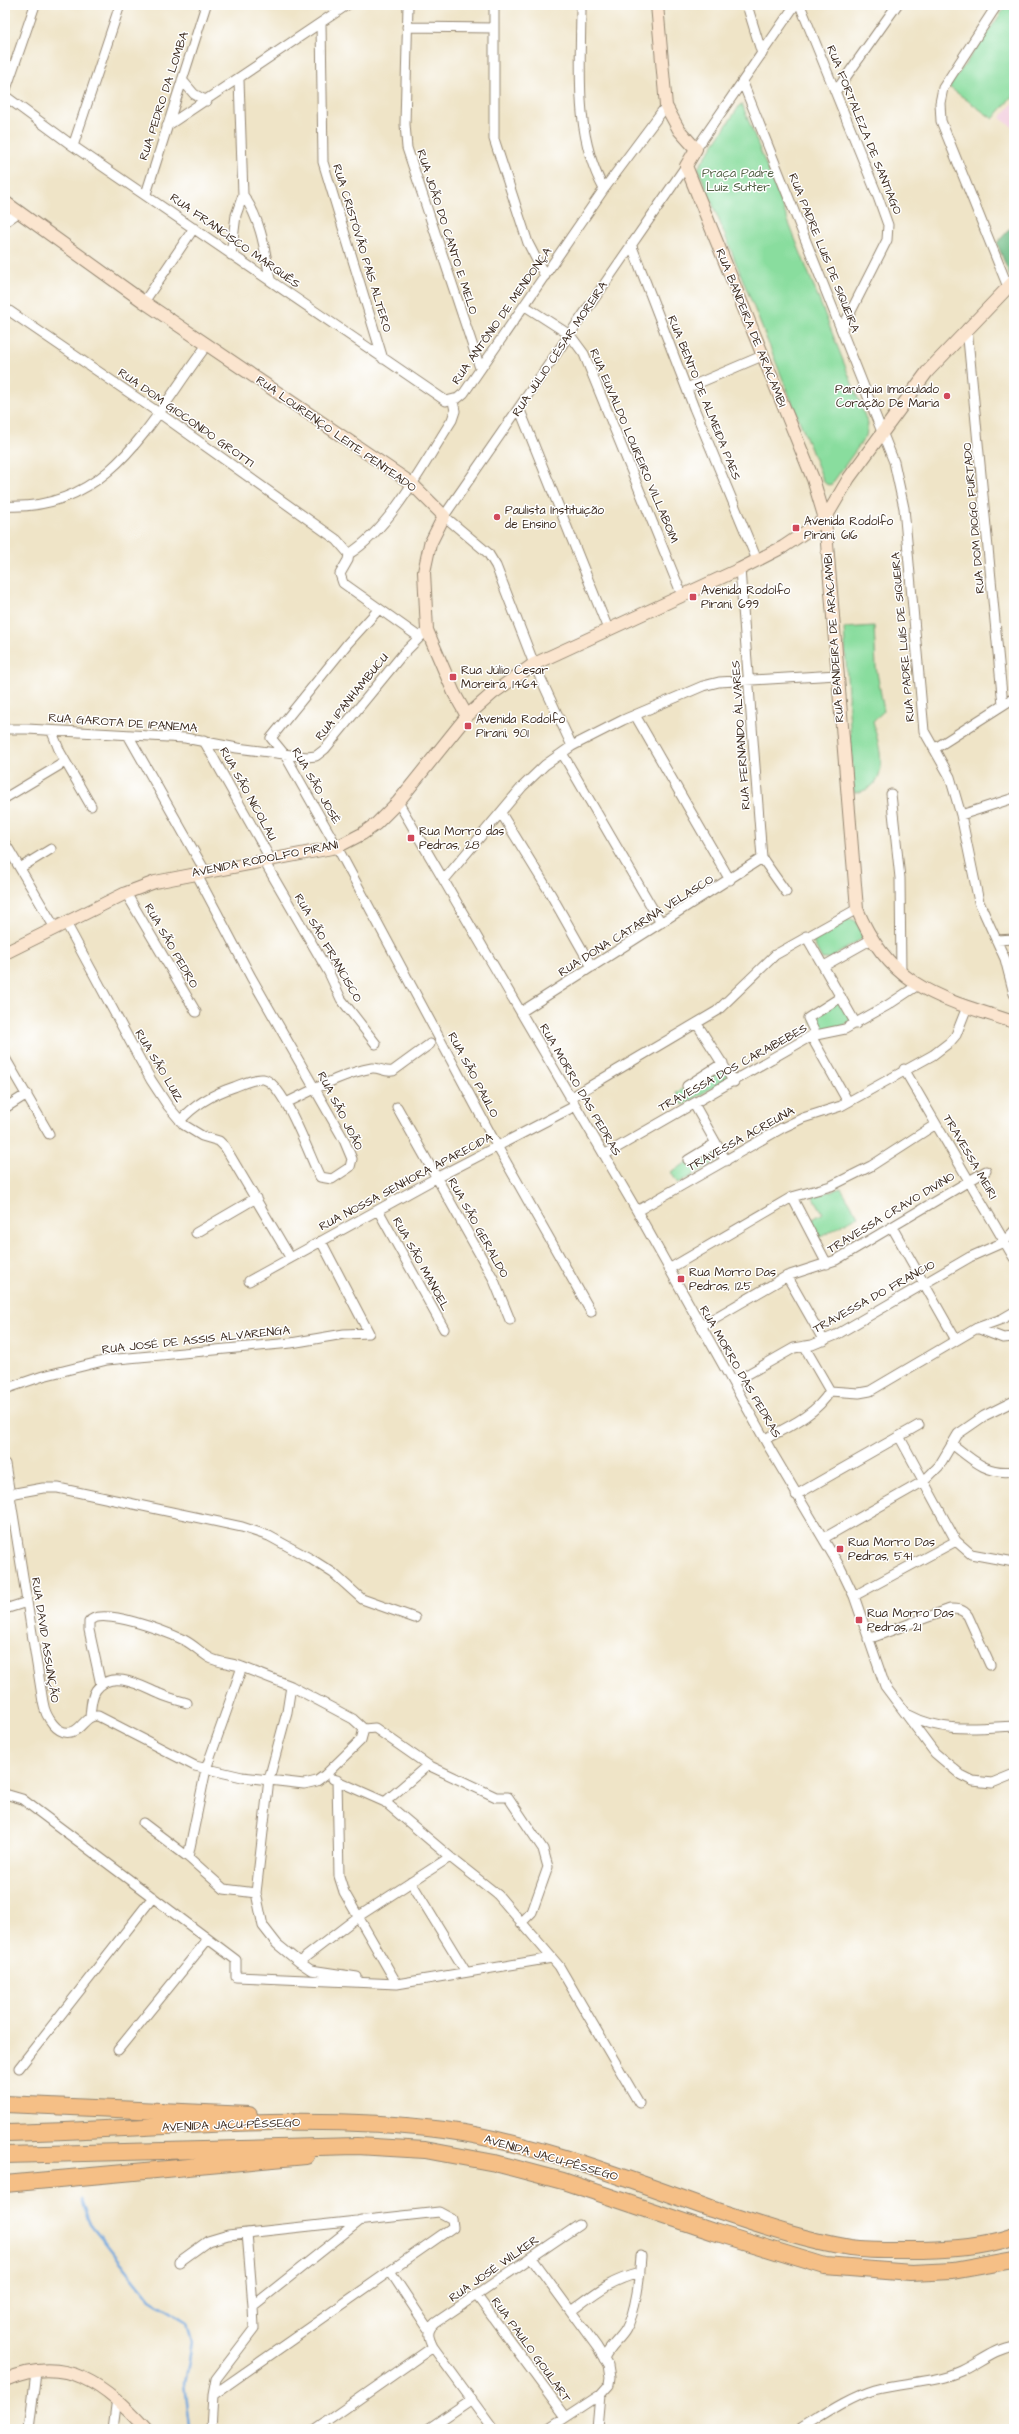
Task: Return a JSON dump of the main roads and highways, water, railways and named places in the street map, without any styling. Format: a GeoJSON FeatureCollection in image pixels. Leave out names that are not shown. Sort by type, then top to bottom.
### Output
{"type":"FeatureCollection","features":[{"type":"Feature","properties":{"kind":"highway"},"geometry":{"type":"LineString","coordinates":[[5,2104],[212,2112],[252,2115],[290,2121]]}},
{"type":"Feature","properties":{"kind":"highway","name":"AVENIDA JACU-PÊSSEGO"},"geometry":{"type":"LineString","coordinates":[[5,2133],[290,2121],[389,2125],[446,2130],[499,2141],[587,2167],[808,2240],[853,2248],[896,2250],[968,2248],[1014,2237]]}},
{"type":"Feature","properties":{"kind":"highway"},"geometry":{"type":"LineString","coordinates":[[5,2184],[312,2156],[334,2153],[357,2146]]}},
{"type":"Feature","properties":{"kind":"highway","name":"AVENIDA JACU-PÊSSEGO"},"geometry":{"type":"LineString","coordinates":[[5,2155],[357,2146],[425,2150],[495,2163],[563,2181],[714,2232],[825,2266],[868,2271],[911,2273],[953,2271],[1014,2260]]}},
{"type":"Feature","properties":{"kind":"main road","name":"RUA JÚLIO CÉSAR MOREIRA"},"geometry":{"type":"LineString","coordinates":[[657,5],[666,106],[679,130],[696,149],[686,166]]}},
{"type":"Feature","properties":{"kind":"main road","name":"RUA BANDEIRA DE ARACAMBI"},"geometry":{"type":"LineString","coordinates":[[686,166],[813,479],[825,519],[857,909],[872,939],[882,954],[901,974],[918,985],[967,1007],[1014,1022]]}},
{"type":"Feature","properties":{"kind":"main road","name":"RUA LOURENÇO LEITE PENTEADO"},"geometry":{"type":"LineString","coordinates":[[5,202],[144,302],[411,483],[444,516]]}},
{"type":"Feature","properties":{"kind":"main road","name":"AVENIDA RODOLFO PIRANI"},"geometry":{"type":"LineString","coordinates":[[5,953],[126,892],[155,882],[200,872],[337,847],[362,834],[398,802],[466,716],[493,693],[534,664],[740,569],[789,543],[825,519],[850,478],[927,372],[967,328],[1011,284]]}},
{"type":"Feature","properties":{"kind":"main road","name":"RUA JÚLIO CÉSAR MOREIRA"},"geometry":{"type":"LineString","coordinates":[[444,516],[430,544],[424,572],[423,633],[466,716]]}},
{"type":"Feature","properties":{"kind":"main road"},"geometry":{"type":"LineString","coordinates":[[5,2380],[50,2370],[64,2372],[84,2378],[117,2398],[146,2429]]}},
{"type":"Feature","properties":{"kind":"waterway"},"geometry":{"type":"LineString","coordinates":[[81,2200],[89,2222],[150,2299],[187,2322],[192,2343],[185,2384],[190,2427]]}},
{"type":"Feature","properties":{"kind":"place","name":"Paróquia Imaculado Coração De Maria"},"geometry":{"type":"Point","coordinates":[947,396]}},
{"type":"Feature","properties":{"kind":"place","name":"Paulista Instituição de Ensino"},"geometry":{"type":"Point","coordinates":[497,517]}},
{"type":"Feature","properties":{"kind":"place","name":"Avenida Rodolfo Pirani, 616"},"geometry":{"type":"Point","coordinates":[796,528]}},
{"type":"Feature","properties":{"kind":"place","name":"Avenida Rodolfo Pirani, 699"},"geometry":{"type":"Point","coordinates":[693,597]}},
{"type":"Feature","properties":{"kind":"place","name":"Rua Júlio Cesar Moreira, 1464"},"geometry":{"type":"Point","coordinates":[453,677]}},
{"type":"Feature","properties":{"kind":"place","name":"Avenida Rodolfo Pirani, 901"},"geometry":{"type":"Point","coordinates":[468,726]}},
{"type":"Feature","properties":{"kind":"place","name":"Rua Morro das Pedras, 28"},"geometry":{"type":"Point","coordinates":[411,838]}},
{"type":"Feature","properties":{"kind":"place","name":"Rua Morro Das Pedras, 125"},"geometry":{"type":"Point","coordinates":[681,1279]}},
{"type":"Feature","properties":{"kind":"place","name":"Rua Morro Das Pedras, 541"},"geometry":{"type":"Point","coordinates":[840,1549]}},
{"type":"Feature","properties":{"kind":"place","name":"Rua Morro Das Pedras, 21"},"geometry":{"type":"Point","coordinates":[859,1620]}},
{"type":"Feature","properties":{"kind":"park label","name":"Praça Padre Luiz Sutter"},"geometry":{"type":"Point","coordinates":[738,180]}}]}
